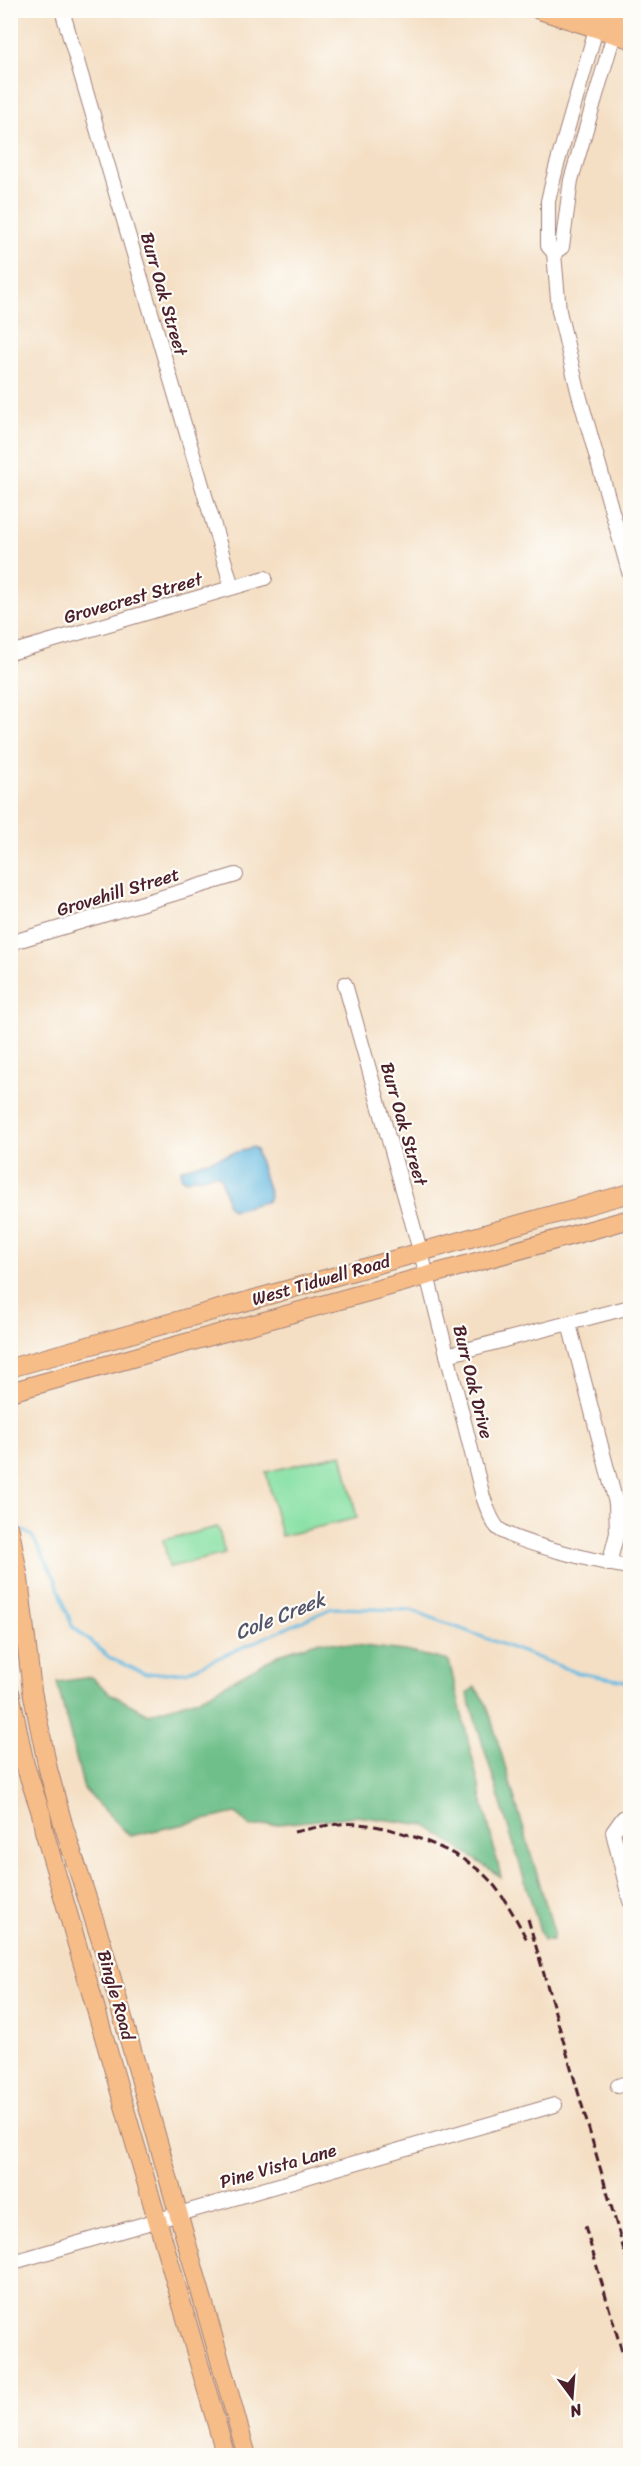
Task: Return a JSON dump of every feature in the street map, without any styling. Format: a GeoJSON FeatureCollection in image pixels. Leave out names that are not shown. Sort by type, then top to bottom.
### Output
{"type":"FeatureCollection","features":[{"type":"Feature","properties":{"kind":"highway"},"geometry":{"type":"LineString","coordinates":[[583,10],[625,33]]}},
{"type":"Feature","properties":{"kind":"main road"},"geometry":{"type":"LineString","coordinates":[[539,10],[596,29],[625,33]]}},
{"type":"Feature","properties":{"kind":"main road","name":"West Tidwell Road"},"geometry":{"type":"LineString","coordinates":[[10,1368],[630,1192]]}},
{"type":"Feature","properties":{"kind":"main road","name":"West Tidwell Road"},"geometry":{"type":"LineString","coordinates":[[10,1392],[630,1219]]}},
{"type":"Feature","properties":{"kind":"main road"},"geometry":{"type":"LineString","coordinates":[[256,1298],[262,1321]]}},
{"type":"Feature","properties":{"kind":"main road"},"geometry":{"type":"LineString","coordinates":[[135,1332],[143,1354]]}},
{"type":"Feature","properties":{"kind":"main road","name":"Bingle Road"},"geometry":{"type":"LineString","coordinates":[[10,1530],[15,1558],[17,1616],[37,1718],[63,1824],[102,1944],[247,2456]]}},
{"type":"Feature","properties":{"kind":"main road","name":"Bingle Road"},"geometry":{"type":"LineString","coordinates":[[10,1692],[25,1765],[226,2456]]}},
{"type":"Feature","properties":{"kind":"main road"},"geometry":{"type":"LineString","coordinates":[[44,1831],[63,1824]]}},
{"type":"Feature","properties":{"kind":"main road"},"geometry":{"type":"LineString","coordinates":[[99,2020],[121,2013]]}},
{"type":"Feature","properties":{"kind":"main road"},"geometry":{"type":"LineString","coordinates":[[211,2404],[231,2398]]}},
{"type":"Feature","properties":{"kind":"street","name":"Burr Oak Street"},"geometry":{"type":"LineString","coordinates":[[62,10],[232,587]]}},
{"type":"Feature","properties":{"kind":"street"},"geometry":{"type":"LineString","coordinates":[[596,29],[548,201],[548,246],[554,254],[559,311],[578,391],[630,574]]}},
{"type":"Feature","properties":{"kind":"street"},"geometry":{"type":"LineString","coordinates":[[554,254],[562,246],[578,156],[625,33]]}},
{"type":"Feature","properties":{"kind":"street"},"geometry":{"type":"LineString","coordinates":[[561,149],[578,156]]}},
{"type":"Feature","properties":{"kind":"street","name":"Grovecrest Street"},"geometry":{"type":"LineString","coordinates":[[10,653],[265,578]]}},
{"type":"Feature","properties":{"kind":"street","name":"Grovehill Street"},"geometry":{"type":"LineString","coordinates":[[10,943],[236,875]]}},
{"type":"Feature","properties":{"kind":"street","name":"Burr Oak Street"},"geometry":{"type":"LineString","coordinates":[[345,984],[428,1275]]}},
{"type":"Feature","properties":{"kind":"street","name":"Burr Oak Drive"},"geometry":{"type":"LineString","coordinates":[[428,1275],[483,1497],[498,1528],[516,1538],[609,1564],[630,1567]]}},
{"type":"Feature","properties":{"kind":"street"},"geometry":{"type":"LineString","coordinates":[[447,1355],[630,1307]]}},
{"type":"Feature","properties":{"kind":"street"},"geometry":{"type":"LineString","coordinates":[[569,1324],[616,1503],[617,1533],[609,1564]]}},
{"type":"Feature","properties":{"kind":"street"},"geometry":{"type":"LineString","coordinates":[[630,1814],[623,1818],[613,1832],[630,1901]]}},
{"type":"Feature","properties":{"kind":"street","name":"Pine Vista Lane"},"geometry":{"type":"LineString","coordinates":[[10,2263],[555,2105]]}},
{"type":"Feature","properties":{"kind":"green space"},"geometry":{"type":"Polygon","coordinates":[[[342,1454],[357,1518],[281,1536],[266,1472],[342,1454]]]}},
{"type":"Feature","properties":{"kind":"green space"},"geometry":{"type":"Polygon","coordinates":[[[218,1527],[225,1554],[169,1567],[163,1540],[218,1527]]]}},
{"type":"Feature","properties":{"kind":"green space"},"geometry":{"type":"Polygon","coordinates":[[[320,1641],[405,1651],[449,1661],[501,1877],[425,1825],[357,1816],[250,1827],[236,1813],[130,1836],[84,1789],[57,1682],[91,1677],[111,1694],[148,1714],[201,1698],[282,1653],[320,1641]]]}},
{"type":"Feature","properties":{"kind":"green space"},"geometry":{"type":"Polygon","coordinates":[[[475,1687],[487,1705],[554,1932],[552,1940],[543,1940],[467,1693],[475,1687]]]}},
{"type":"Feature","properties":{"kind":"water"},"geometry":{"type":"Polygon","coordinates":[[[253,1147],[256,1150],[270,1196],[268,1201],[233,1210],[228,1206],[221,1178],[217,1174],[185,1180],[181,1178],[181,1169],[253,1147]]]}},
{"type":"Feature","properties":{"kind":"waterway","name":"Cole Creek"},"geometry":{"type":"LineString","coordinates":[[18,1528],[32,1536],[55,1578],[72,1626],[110,1658],[146,1674],[186,1672],[332,1608],[411,1610],[578,1673],[630,1682]]}},
{"type":"Feature","properties":{"kind":"railway"},"geometry":{"type":"LineString","coordinates":[[294,1832],[339,1824],[374,1826],[412,1836],[450,1852],[480,1871],[494,1885],[528,1942]]}},
{"type":"Feature","properties":{"kind":"railway"},"geometry":{"type":"LineString","coordinates":[[528,1919],[630,2271]]}},
{"type":"Feature","properties":{"kind":"railway"},"geometry":{"type":"LineString","coordinates":[[585,2226],[630,2379]]}}]}
